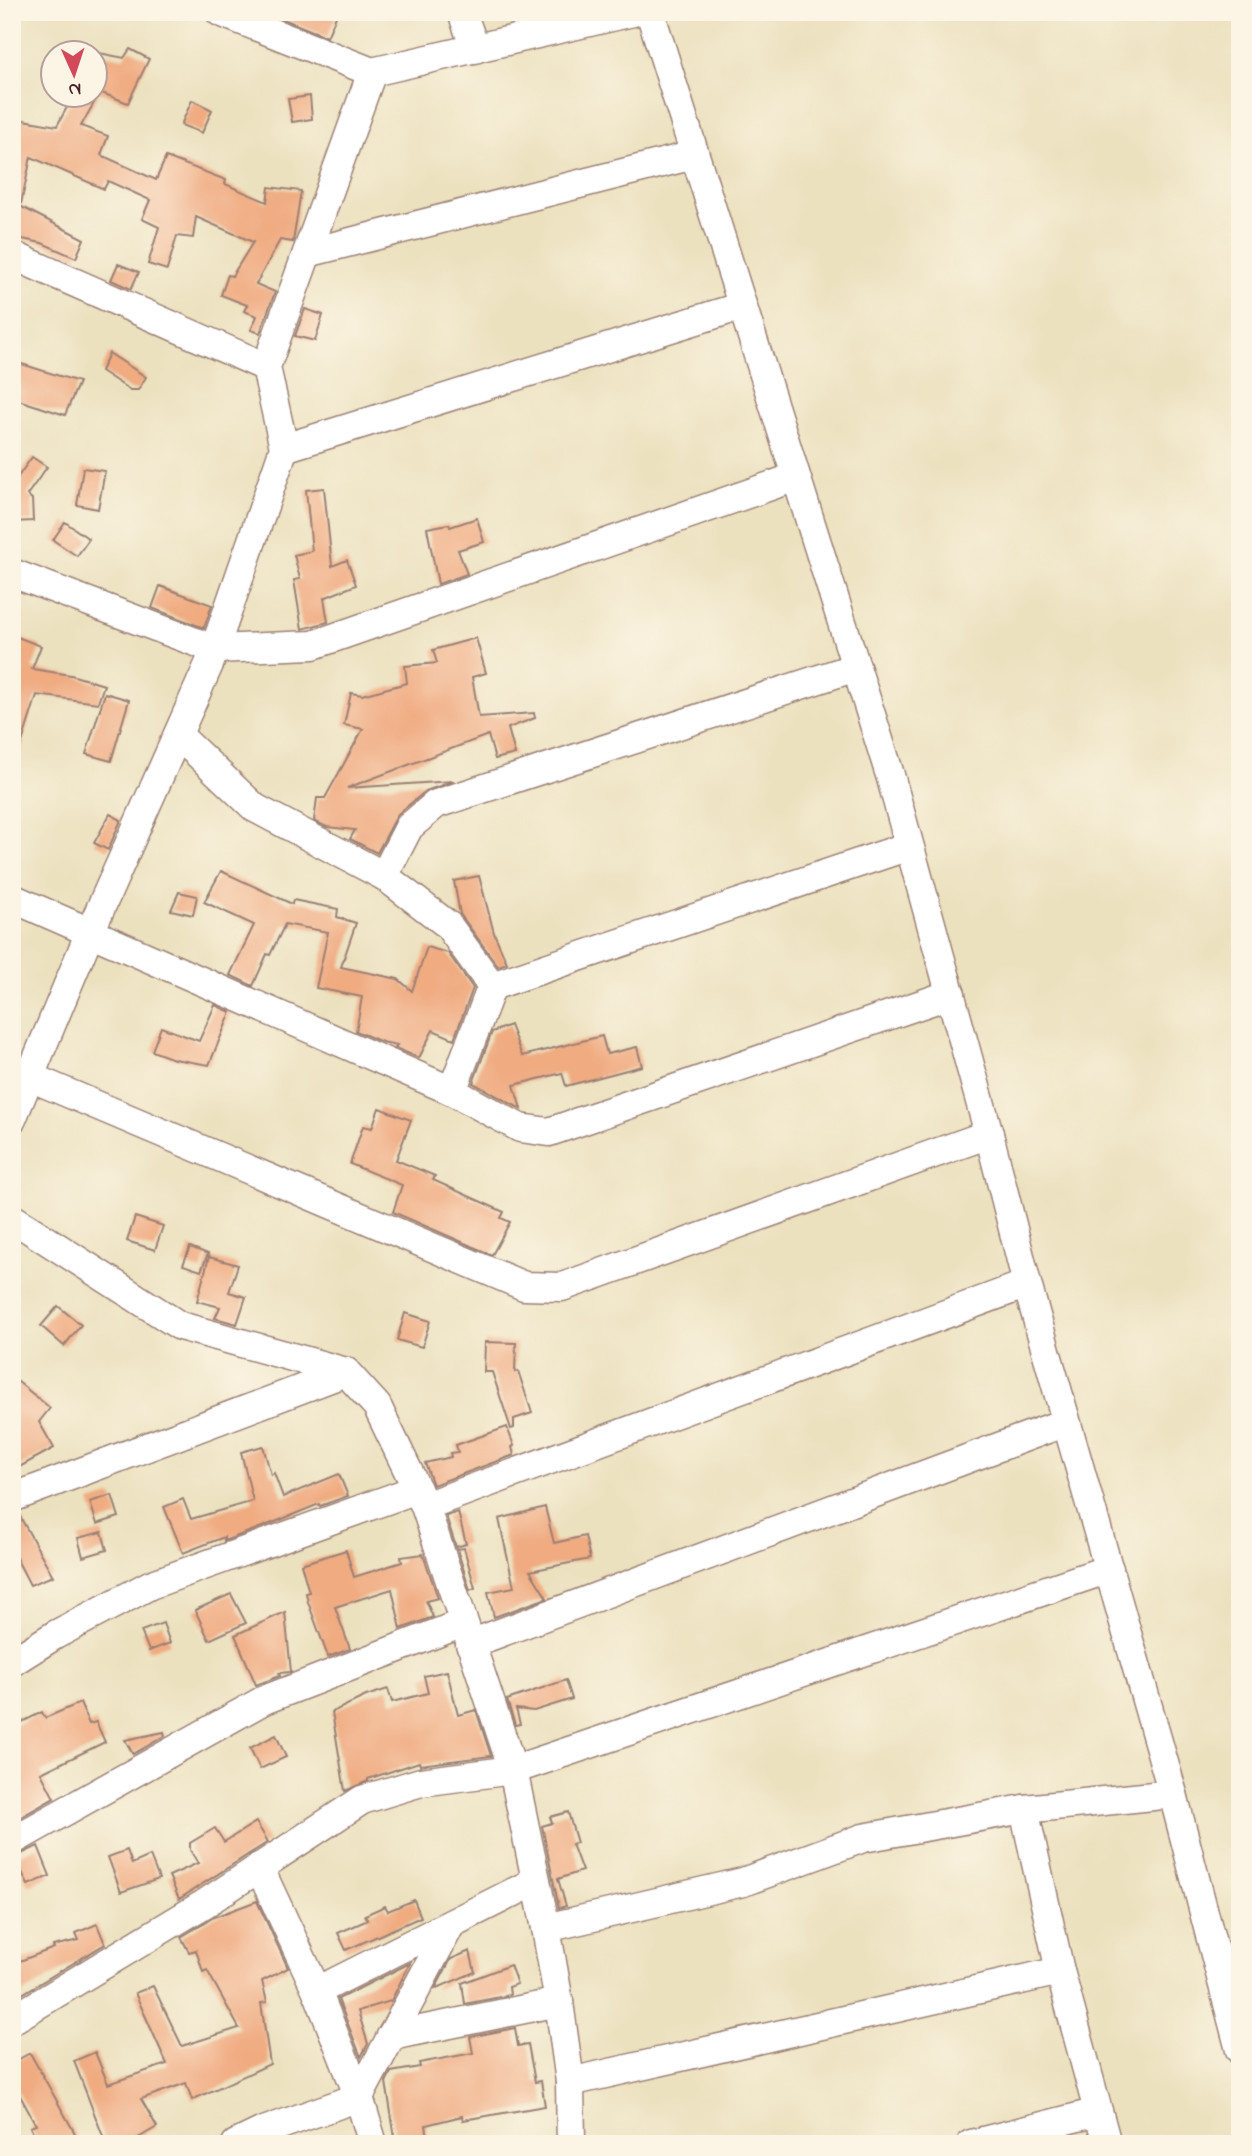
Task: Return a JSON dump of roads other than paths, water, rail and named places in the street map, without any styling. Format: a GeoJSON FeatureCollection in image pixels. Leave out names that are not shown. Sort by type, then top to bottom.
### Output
{"type":"FeatureCollection","features":[{"type":"Feature","properties":{"kind":"street"},"geometry":{"type":"LineString","coordinates":[[220,12],[372,72],[633,12]]}},
{"type":"Feature","properties":{"kind":"street"},"geometry":{"type":"LineString","coordinates":[[462,12],[475,49]]}},
{"type":"Feature","properties":{"kind":"street"},"geometry":{"type":"LineString","coordinates":[[650,12],[856,667],[909,846],[989,1134],[1027,1284],[1173,1794],[1240,2050]]}},
{"type":"Feature","properties":{"kind":"street"},"geometry":{"type":"LineString","coordinates":[[12,1119],[90,932],[214,649],[284,448],[265,368],[372,72]]}},
{"type":"Feature","properties":{"kind":"street"},"geometry":{"type":"LineString","coordinates":[[307,253],[694,155]]}},
{"type":"Feature","properties":{"kind":"street"},"geometry":{"type":"LineString","coordinates":[[12,255],[265,368]]}},
{"type":"Feature","properties":{"kind":"street"},"geometry":{"type":"LineString","coordinates":[[284,448],[742,306]]}},
{"type":"Feature","properties":{"kind":"street"},"geometry":{"type":"LineString","coordinates":[[12,572],[214,649],[313,645],[796,477]]}},
{"type":"Feature","properties":{"kind":"street"},"geometry":{"type":"LineString","coordinates":[[384,876],[410,827],[436,804],[856,667]]}},
{"type":"Feature","properties":{"kind":"street"},"geometry":{"type":"LineString","coordinates":[[178,735],[255,808],[384,876],[448,925],[492,986]]}},
{"type":"Feature","properties":{"kind":"street"},"geometry":{"type":"LineString","coordinates":[[492,986],[909,846]]}},
{"type":"Feature","properties":{"kind":"street"},"geometry":{"type":"LineString","coordinates":[[12,898],[452,1091],[520,1128],[549,1132],[951,994]]}},
{"type":"Feature","properties":{"kind":"street"},"geometry":{"type":"LineString","coordinates":[[452,1091],[492,986]]}},
{"type":"Feature","properties":{"kind":"street"},"geometry":{"type":"LineString","coordinates":[[30,1077],[524,1286],[562,1287],[989,1134]]}},
{"type":"Feature","properties":{"kind":"street"},"geometry":{"type":"LineString","coordinates":[[12,1218],[180,1326],[346,1372],[377,1406],[421,1498],[513,1770],[559,2002],[570,2082],[570,2144]]}},
{"type":"Feature","properties":{"kind":"street"},"geometry":{"type":"LineString","coordinates":[[12,1662],[55,1635],[150,1585],[421,1498],[1027,1284]]}},
{"type":"Feature","properties":{"kind":"street"},"geometry":{"type":"LineString","coordinates":[[12,1498],[346,1372]]}},
{"type":"Feature","properties":{"kind":"street"},"geometry":{"type":"LineString","coordinates":[[12,1841],[264,1700],[467,1633],[1066,1422]]}},
{"type":"Feature","properties":{"kind":"street"},"geometry":{"type":"LineString","coordinates":[[12,2020],[204,1904],[362,1801],[421,1782],[513,1770],[1109,1569]]}},
{"type":"Feature","properties":{"kind":"street"},"geometry":{"type":"LineString","coordinates":[[546,1928],[743,1882],[863,1838],[1024,1809],[1173,1794]]}},
{"type":"Feature","properties":{"kind":"street"},"geometry":{"type":"LineString","coordinates":[[1024,1809],[1060,1971],[1107,2144]]}},
{"type":"Feature","properties":{"kind":"street"},"geometry":{"type":"LineString","coordinates":[[260,1867],[317,1991],[359,2097],[373,2144]]}},
{"type":"Feature","properties":{"kind":"street"},"geometry":{"type":"LineString","coordinates":[[317,1991],[536,1881]]}},
{"type":"Feature","properties":{"kind":"street"},"geometry":{"type":"LineString","coordinates":[[236,2144],[263,2138],[359,2097],[451,1924]]}},
{"type":"Feature","properties":{"kind":"street"},"geometry":{"type":"LineString","coordinates":[[570,2082],[1060,1971]]}},
{"type":"Feature","properties":{"kind":"street"},"geometry":{"type":"LineString","coordinates":[[391,2036],[559,2002]]}},
{"type":"Feature","properties":{"kind":"street"},"geometry":{"type":"LineString","coordinates":[[971,2144],[1098,2112]]}}]}
